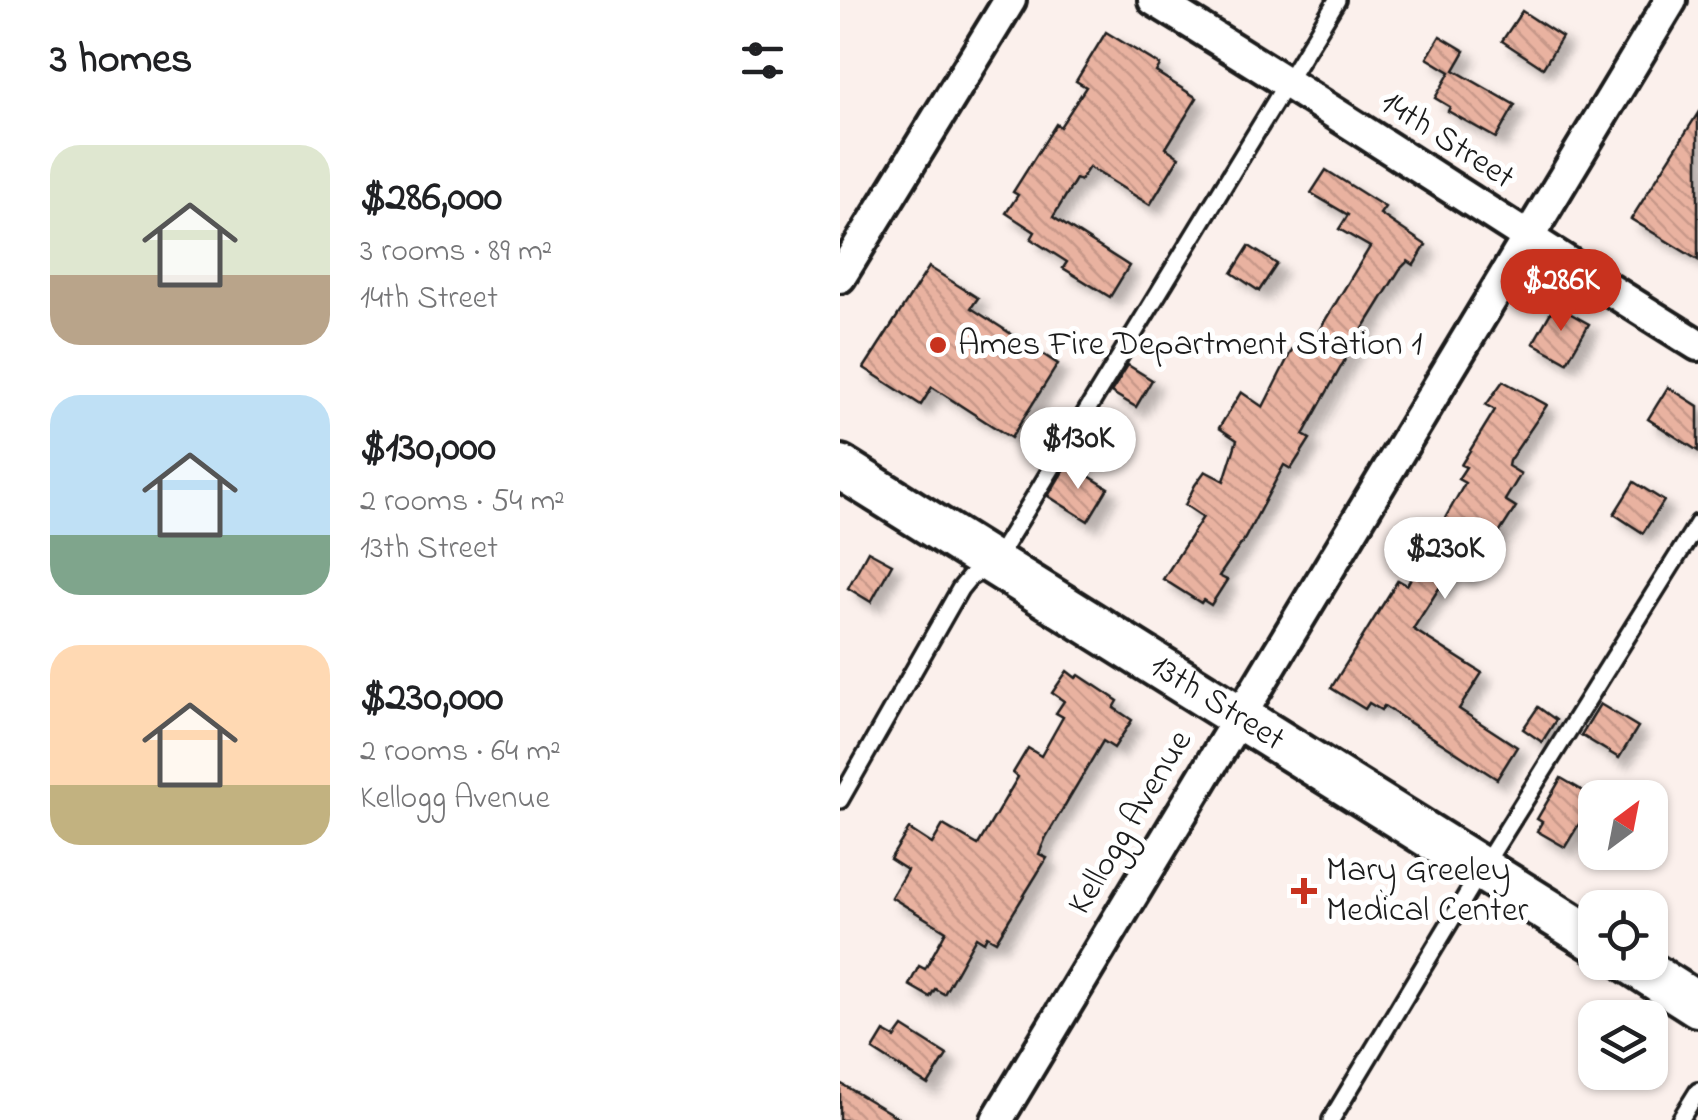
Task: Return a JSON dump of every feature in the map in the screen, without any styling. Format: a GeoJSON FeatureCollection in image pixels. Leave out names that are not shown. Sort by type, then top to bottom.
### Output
{"type":"FeatureCollection","features":[{"type":"Feature","properties":{"kind":"main road","name":"13th Street"},"geometry":{"type":"LineString","coordinates":[[840,467],[1578,929]]}},
{"type":"Feature","properties":{"kind":"main road"},"geometry":{"type":"LineString","coordinates":[[1659,980],[1698,1005]]}},
{"type":"Feature","properties":{"kind":"street"},"geometry":{"type":"LineString","coordinates":[[840,277],[1010,0]]}},
{"type":"Feature","properties":{"kind":"street","name":"14th Street"},"geometry":{"type":"LineString","coordinates":[[1154,0],[1288,81],[1527,239],[1698,345]]}},
{"type":"Feature","properties":{"kind":"street","name":"Kellogg Avenue"},"geometry":{"type":"LineString","coordinates":[[997,1120],[1671,0]]}},
{"type":"Feature","properties":{"kind":"lane"},"geometry":{"type":"LineString","coordinates":[[840,800],[960,589],[994,562],[1337,0]]}},
{"type":"Feature","properties":{"kind":"lane"},"geometry":{"type":"LineString","coordinates":[[1331,1120],[1482,868],[1698,523]]}},
{"type":"Feature","properties":{"kind":"lane"},"geometry":{"type":"LineString","coordinates":[[1680,1120],[1698,1091]]}},
{"type":"Feature","properties":{"kind":"building"},"geometry":{"type":"Polygon","coordinates":[[[1522,11],[1562,37],[1543,68],[1502,41],[1522,11]]]}},
{"type":"Feature","properties":{"kind":"building"},"geometry":{"type":"Polygon","coordinates":[[[1106,32],[1160,65],[1156,72],[1197,98],[1166,148],[1179,157],[1150,205],[1089,167],[1080,181],[1076,179],[1053,217],[1129,266],[1110,297],[1063,268],[1067,262],[1031,239],[1035,232],[1006,213],[1018,195],[1013,192],[1056,124],[1060,127],[1086,87],[1076,81],[1106,32]]]}},
{"type":"Feature","properties":{"kind":"building"},"geometry":{"type":"Polygon","coordinates":[[[1440,36],[1465,51],[1454,70],[1515,105],[1496,138],[1448,111],[1450,107],[1435,98],[1450,72],[1427,58],[1440,36]]]}},
{"type":"Feature","properties":{"kind":"building"},"geometry":{"type":"Polygon","coordinates":[[[1698,113],[1698,260],[1631,219],[1698,113]]]}},
{"type":"Feature","properties":{"kind":"building"},"geometry":{"type":"Polygon","coordinates":[[[1326,170],[1385,207],[1380,214],[1426,245],[1414,265],[1408,261],[1400,269],[1356,340],[1303,435],[1310,439],[1291,469],[1284,465],[1244,540],[1219,576],[1227,580],[1211,605],[1203,600],[1201,603],[1163,579],[1203,517],[1185,505],[1195,485],[1205,471],[1224,481],[1237,440],[1219,428],[1241,392],[1263,407],[1298,338],[1310,345],[1370,247],[1339,229],[1348,215],[1311,193],[1326,170]]]}},
{"type":"Feature","properties":{"kind":"building"},"geometry":{"type":"Polygon","coordinates":[[[1249,246],[1277,264],[1259,291],[1232,273],[1249,246]]]}},
{"type":"Feature","properties":{"kind":"building"},"geometry":{"type":"Polygon","coordinates":[[[929,267],[978,298],[971,308],[1058,364],[1011,438],[932,387],[921,405],[864,368],[929,267]]]}},
{"type":"Feature","properties":{"kind":"building"},"geometry":{"type":"Polygon","coordinates":[[[1555,305],[1589,324],[1567,362],[1533,343],[1555,305]]]}},
{"type":"Feature","properties":{"kind":"building"},"geometry":{"type":"Polygon","coordinates":[[[1128,365],[1152,380],[1136,407],[1111,392],[1128,365]]]}},
{"type":"Feature","properties":{"kind":"building"},"geometry":{"type":"Polygon","coordinates":[[[1503,381],[1547,405],[1509,461],[1508,466],[1521,474],[1505,500],[1516,507],[1498,535],[1492,531],[1466,576],[1452,568],[1413,629],[1482,673],[1459,709],[1517,747],[1497,779],[1384,706],[1381,710],[1369,703],[1365,709],[1331,688],[1398,580],[1407,585],[1465,483],[1458,479],[1466,467],[1461,465],[1495,410],[1486,405],[1503,381]]]}},
{"type":"Feature","properties":{"kind":"building"},"geometry":{"type":"Polygon","coordinates":[[[1668,387],[1698,406],[1698,451],[1648,419],[1668,387]]]}},
{"type":"Feature","properties":{"kind":"building"},"geometry":{"type":"Polygon","coordinates":[[[1068,463],[1108,488],[1088,521],[1048,496],[1068,463]]]}},
{"type":"Feature","properties":{"kind":"building"},"geometry":{"type":"Polygon","coordinates":[[[1634,482],[1664,501],[1643,533],[1614,514],[1634,482]]]}},
{"type":"Feature","properties":{"kind":"building"},"geometry":{"type":"Polygon","coordinates":[[[868,551],[892,564],[871,602],[848,588],[868,551]]]}},
{"type":"Feature","properties":{"kind":"building"},"geometry":{"type":"Polygon","coordinates":[[[1067,671],[1118,701],[1114,708],[1132,720],[1114,748],[1103,741],[1046,837],[1039,854],[1047,858],[996,941],[987,936],[984,942],[976,937],[944,994],[935,989],[930,997],[909,985],[919,966],[925,969],[946,931],[891,897],[907,870],[890,859],[909,829],[932,844],[943,825],[978,845],[1018,777],[1013,773],[1028,748],[1041,756],[1063,717],[1056,713],[1064,701],[1052,693],[1067,671]]]}},
{"type":"Feature","properties":{"kind":"building"},"geometry":{"type":"Polygon","coordinates":[[[1600,704],[1638,727],[1619,758],[1581,735],[1600,704]]]}},
{"type":"Feature","properties":{"kind":"building"},"geometry":{"type":"Polygon","coordinates":[[[1538,707],[1556,720],[1542,742],[1523,729],[1538,707]]]}},
{"type":"Feature","properties":{"kind":"building"},"geometry":{"type":"Polygon","coordinates":[[[1561,778],[1578,788],[1578,826],[1565,847],[1537,831],[1542,822],[1537,819],[1561,778]]]}},
{"type":"Feature","properties":{"kind":"building"},"geometry":{"type":"Polygon","coordinates":[[[903,1027],[947,1055],[928,1085],[873,1050],[884,1032],[895,1038],[903,1027]]]}},
{"type":"Feature","properties":{"kind":"building"},"geometry":{"type":"Polygon","coordinates":[[[840,1083],[902,1120],[840,1120],[840,1083]]]}},
{"type":"Feature","properties":{"kind":"place","name":"Ames Fire Department Station 1"},"geometry":{"type":"Point","coordinates":[938,345]}},
{"type":"Feature","properties":{"kind":"place","name":"Mary Greeley Medical Center"},"geometry":{"type":"Point","coordinates":[1304,891]}}]}
